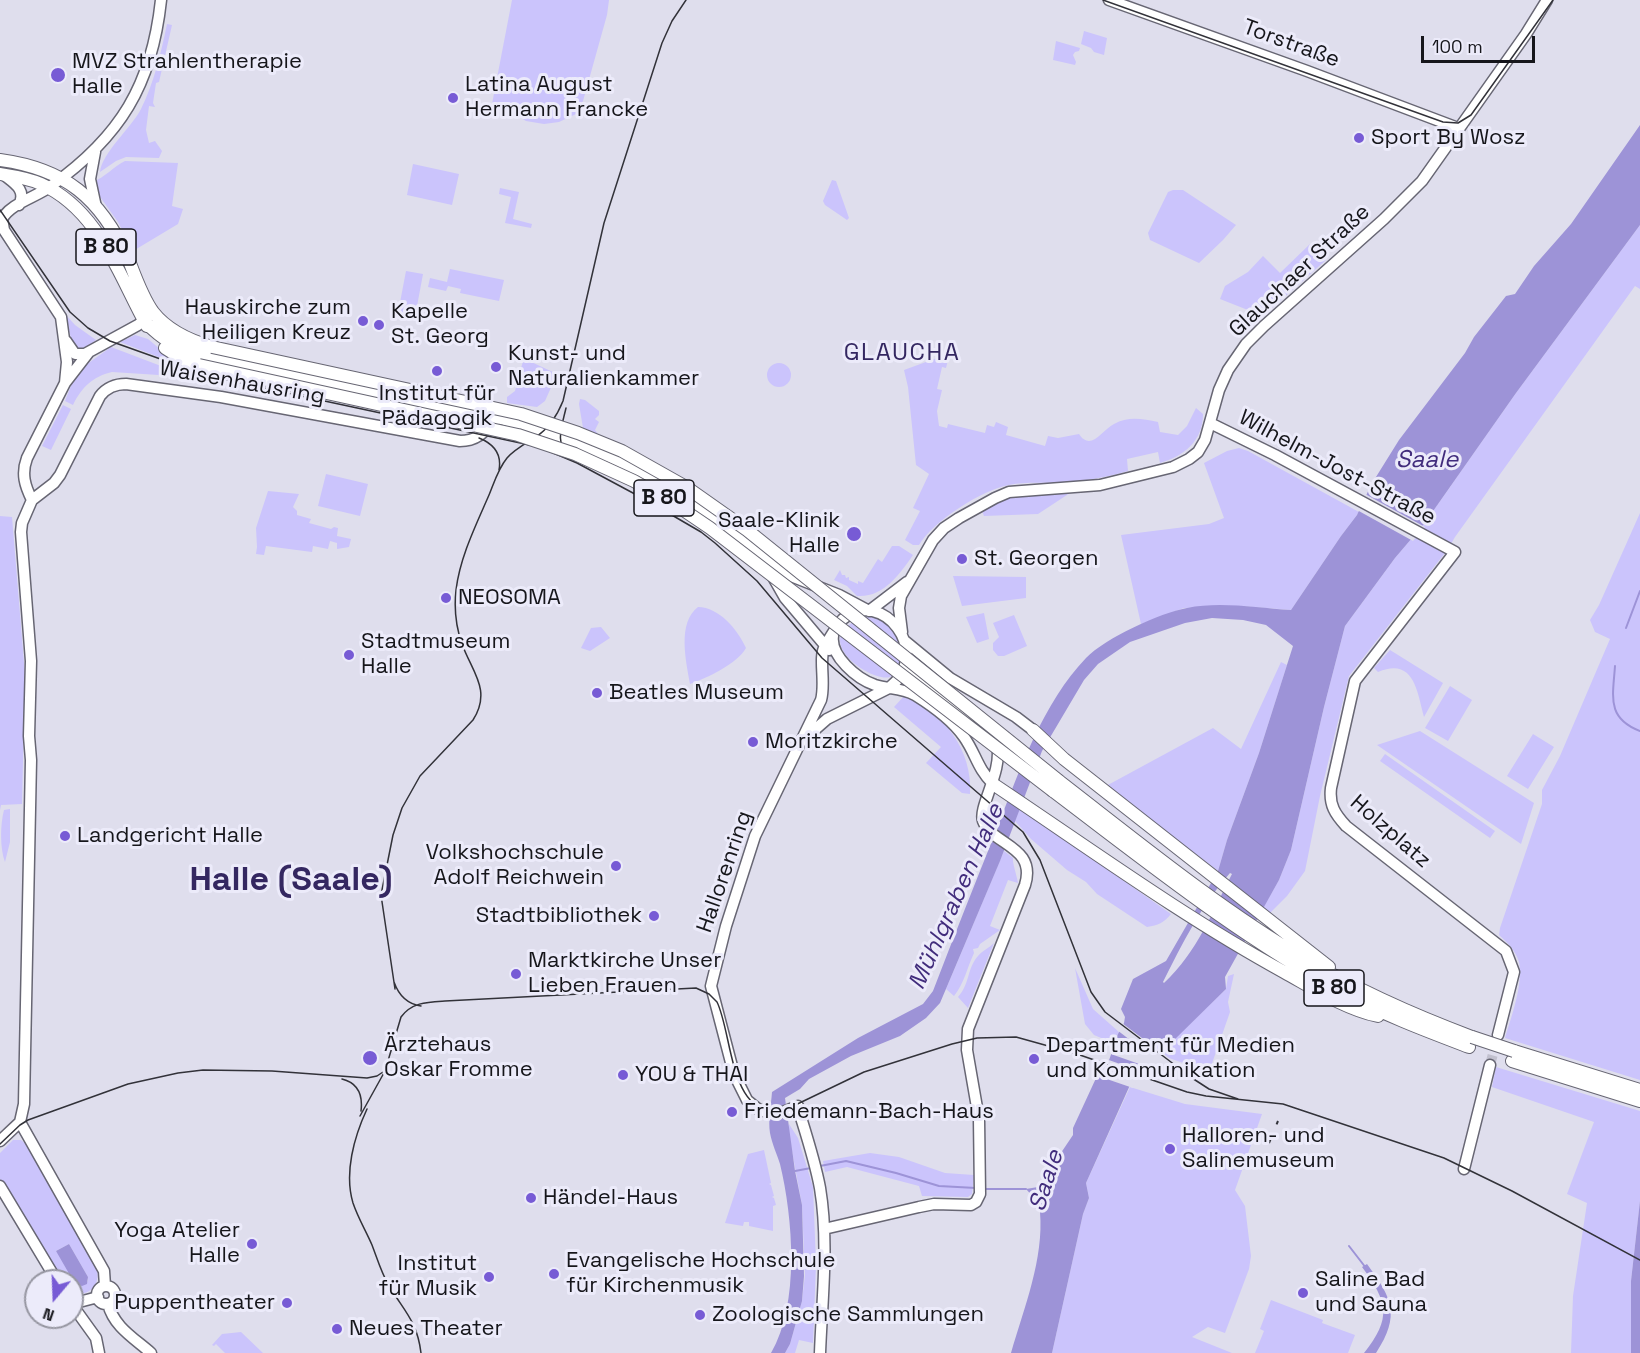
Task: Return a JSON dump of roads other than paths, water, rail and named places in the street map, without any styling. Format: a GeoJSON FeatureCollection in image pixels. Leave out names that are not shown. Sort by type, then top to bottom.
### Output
{"type":"FeatureCollection","features":[{"type":"Feature","properties":{"kind":"main road","name":"B 80"},"geometry":{"type":"LineString","coordinates":[[0,160],[44,170],[62,178],[96,207],[115,233],[161,345],[175,355],[199,365],[518,435],[575,454],[634,481],[680,507],[710,528],[1176,877],[1351,985],[1471,1042]]}},
{"type":"Feature","properties":{"kind":"main road","name":"B 80"},"geometry":{"type":"LineString","coordinates":[[2,174],[33,181],[69,201],[95,228],[148,316],[176,331],[212,347],[521,414],[622,451],[687,487],[747,530],[1056,786]]}},
{"type":"Feature","properties":{"kind":"main road"},"geometry":{"type":"LineString","coordinates":[[148,316],[166,335],[193,352],[496,417]]}},
{"type":"Feature","properties":{"kind":"main road"},"geometry":{"type":"LineString","coordinates":[[1033,730],[1053,750],[1190,857],[1275,939]]}},
{"type":"Feature","properties":{"kind":"main road"},"geometry":{"type":"LineString","coordinates":[[998,787],[1202,925],[1262,960],[1364,1013],[1403,1022]]}},
{"type":"Feature","properties":{"kind":"main road","name":"B 80"},"geometry":{"type":"LineString","coordinates":[[1275,939],[1346,995],[1403,1022],[1585,1078],[1640,1090]]}},
{"type":"Feature","properties":{"kind":"main road","name":"B 80"},"geometry":{"type":"LineString","coordinates":[[1585,1078],[1640,1101]]}},
{"type":"Feature","properties":{"kind":"street"},"geometry":{"type":"LineString","coordinates":[[65,383],[67,362],[65,338],[59,313],[8,237],[2,223],[4,216],[49,188],[96,149],[122,119],[136,95],[153,47],[161,0]]}},
{"type":"Feature","properties":{"kind":"street","name":"Torstraße"},"geometry":{"type":"LineString","coordinates":[[1109,0],[1307,70],[1458,128]]}},
{"type":"Feature","properties":{"kind":"street"},"geometry":{"type":"LineString","coordinates":[[1526,34],[1547,0]]}},
{"type":"Feature","properties":{"kind":"street"},"geometry":{"type":"LineString","coordinates":[[1526,34],[1555,0]]}},
{"type":"Feature","properties":{"kind":"street","name":"Glauchaer Straße"},"geometry":{"type":"LineString","coordinates":[[911,578],[938,534],[995,498],[1020,491],[1100,485],[1179,465],[1194,456],[1200,448],[1210,423],[1223,380],[1246,344],[1384,219],[1422,181],[1526,34]]}},
{"type":"Feature","properties":{"kind":"street"},"geometry":{"type":"LineString","coordinates":[[96,149],[90,179],[96,207]]}},
{"type":"Feature","properties":{"kind":"street"},"geometry":{"type":"LineString","coordinates":[[2,174],[22,192],[19,205]]}},
{"type":"Feature","properties":{"kind":"street"},"geometry":{"type":"LineString","coordinates":[[0,1141],[20,1122],[24,1100],[31,785],[29,736],[31,661],[21,540],[22,523],[32,500],[24,478],[24,467],[65,383],[89,352],[148,316]]}},
{"type":"Feature","properties":{"kind":"street"},"geometry":{"type":"LineString","coordinates":[[65,338],[75,354],[89,352]]}},
{"type":"Feature","properties":{"kind":"street","name":"Waisenhausring"},"geometry":{"type":"LineString","coordinates":[[32,500],[57,480],[100,396],[107,388],[116,385],[126,384],[221,397],[460,441],[469,441],[480,436],[496,417]]}},
{"type":"Feature","properties":{"kind":"street"},"geometry":{"type":"LineString","coordinates":[[496,417],[585,447],[646,475],[676,492],[791,576],[839,594],[887,618],[904,637],[950,678],[1033,730]]}},
{"type":"Feature","properties":{"kind":"street","name":"Wilhelm-Jost-Straße"},"geometry":{"type":"LineString","coordinates":[[1210,423],[1446,548]]}},
{"type":"Feature","properties":{"kind":"street","name":"Holzplatz"},"geometry":{"type":"LineString","coordinates":[[1446,548],[1455,552],[1355,681],[1331,788],[1330,802],[1337,817],[1346,826],[1506,951],[1514,972],[1498,1035]]}},
{"type":"Feature","properties":{"kind":"street"},"geometry":{"type":"LineString","coordinates":[[763,555],[785,598],[825,646],[868,682],[914,695],[948,721],[963,736],[978,766],[998,787]]}},
{"type":"Feature","properties":{"kind":"street"},"geometry":{"type":"LineString","coordinates":[[838,658],[832,647],[833,636],[843,619],[852,614],[869,611],[911,578]]}},
{"type":"Feature","properties":{"kind":"street"},"geometry":{"type":"LineString","coordinates":[[889,688],[906,666],[899,604],[911,578]]}},
{"type":"Feature","properties":{"kind":"street"},"geometry":{"type":"LineString","coordinates":[[825,646],[833,636]]}},
{"type":"Feature","properties":{"kind":"street","name":"Hallorenring"},"geometry":{"type":"LineString","coordinates":[[824,1229],[814,1160],[794,1108],[780,1113],[769,1113],[753,1106],[744,1095],[737,1082],[711,986],[728,921],[755,836],[803,740],[824,691],[822,658],[825,646]]}},
{"type":"Feature","properties":{"kind":"street"},"geometry":{"type":"LineString","coordinates":[[820,1353],[824,1229],[919,1206],[971,1205],[976,1202],[980,1194],[979,1119],[967,1042],[972,1017],[1028,874],[1018,852],[984,823],[982,815],[998,787],[997,745],[906,666]]}},
{"type":"Feature","properties":{"kind":"street","name":"Hallorenring"},"geometry":{"type":"LineString","coordinates":[[803,740],[827,719],[889,688]]}},
{"type":"Feature","properties":{"kind":"street"},"geometry":{"type":"LineString","coordinates":[[1464,1169],[1490,1065]]}},
{"type":"Feature","properties":{"kind":"street"},"geometry":{"type":"LineString","coordinates":[[20,1122],[104,1271],[105,1286]]}},
{"type":"Feature","properties":{"kind":"street"},"geometry":{"type":"LineString","coordinates":[[0,1186],[50,1269]]}},
{"type":"Feature","properties":{"kind":"street"},"geometry":{"type":"LineString","coordinates":[[105,1286],[111,1287],[115,1292],[113,1301],[108,1304],[101,1302],[98,1297],[98,1290],[105,1286]]}},
{"type":"Feature","properties":{"kind":"street"},"geometry":{"type":"LineString","coordinates":[[84,1301],[98,1297]]}},
{"type":"Feature","properties":{"kind":"street"},"geometry":{"type":"LineString","coordinates":[[108,1304],[111,1315],[118,1325],[151,1353]]}},
{"type":"Feature","properties":{"kind":"street"},"geometry":{"type":"LineString","coordinates":[[84,1321],[96,1338],[99,1353]]}},
{"type":"Feature","properties":{"kind":"water","name":"Saale"},"geometry":{"type":"Polygon","coordinates":[[[1640,125],[1640,225],[1516,393],[1424,524],[1395,558],[1345,626],[1291,850],[1279,880],[1225,977],[1226,989],[1169,1045],[1148,1045],[1086,1183],[1089,1198],[1083,1214],[1052,1353],[1011,1353],[1032,1283],[1039,1248],[1040,1212],[1034,1207],[1036,1200],[1026,1189],[1038,1187],[1073,1135],[1073,1128],[1097,1076],[1105,1072],[1124,1023],[1125,1017],[1121,1009],[1133,979],[1166,961],[1218,871],[1293,646],[1266,625],[1243,620],[1212,618],[1185,623],[1130,642],[1098,664],[1084,680],[1042,751],[1000,861],[940,1003],[926,1018],[900,1036],[851,1056],[809,1079],[800,1089],[785,1098],[802,1205],[804,1276],[802,1301],[790,1344],[785,1353],[771,1353],[780,1333],[786,1310],[791,1260],[791,1235],[785,1186],[770,1133],[772,1092],[858,1038],[923,1004],[933,991],[1034,738],[1057,695],[1086,658],[1106,642],[1134,627],[1162,615],[1187,608],[1226,605],[1291,610],[1357,515],[1371,485],[1399,440],[1506,296],[1515,294],[1534,266],[1571,224],[1640,125]],[[1230,873],[1220,885],[1193,925],[1164,983],[1195,945],[1232,874],[1230,873]]]}},
{"type":"Feature","properties":{"kind":"water"},"geometry":{"type":"Polygon","coordinates":[[[1640,1201],[1640,1353],[1631,1353],[1631,1281],[1640,1201]]]}},
{"type":"Feature","properties":{"kind":"water"},"geometry":{"type":"Polygon","coordinates":[[[69,1244],[83,1269],[66,1269],[56,1251],[69,1244]]]}},
{"type":"Feature","properties":{"kind":"water"},"geometry":{"type":"Polygon","coordinates":[[[1367,1264],[1382,1287],[1390,1307],[1389,1328],[1376,1353],[1364,1353],[1373,1341],[1383,1320],[1381,1300],[1371,1279],[1362,1267],[1367,1264]]]}},
{"type":"Feature","properties":{"kind":"water"},"geometry":{"type":"Polygon","coordinates":[[[84,1270],[88,1277],[87,1284],[84,1285],[84,1270]]]}},
{"type":"Feature","properties":{"kind":"waterway"},"geometry":{"type":"LineString","coordinates":[[1626,628],[1640,591]]}},
{"type":"Feature","properties":{"kind":"waterway"},"geometry":{"type":"LineString","coordinates":[[1615,666],[1613,696],[1617,713],[1621,720],[1640,731]]}},
{"type":"Feature","properties":{"kind":"waterway"},"geometry":{"type":"LineString","coordinates":[[820,1166],[846,1161],[939,1186],[976,1188]]}},
{"type":"Feature","properties":{"kind":"waterway"},"geometry":{"type":"LineString","coordinates":[[795,1171],[811,1168]]}},
{"type":"Feature","properties":{"kind":"waterway"},"geometry":{"type":"LineString","coordinates":[[984,1189],[1026,1189]]}},
{"type":"Feature","properties":{"kind":"waterway"},"geometry":{"type":"LineString","coordinates":[[1349,1246],[1366,1268]]}},
{"type":"Feature","properties":{"kind":"tunnel"},"geometry":{"type":"LineString","coordinates":[[1490,1065],[1497,1039]]}},
{"type":"Feature","properties":{"kind":"tram line"},"geometry":{"type":"LineString","coordinates":[[395,989],[381,895],[393,835],[402,808],[420,776],[473,720],[481,699],[478,681],[462,644],[455,611],[455,597],[461,565],[496,476],[504,462],[513,452],[549,426],[563,401],[604,223],[662,43],[672,21],[686,0]]}},
{"type":"Feature","properties":{"kind":"tram line"},"geometry":{"type":"LineString","coordinates":[[1103,0],[1443,122],[1458,123],[1471,115],[1553,0]]}},
{"type":"Feature","properties":{"kind":"tram line"},"geometry":{"type":"LineString","coordinates":[[0,210],[70,312],[88,328],[110,341],[208,376],[539,447],[577,463],[701,532],[757,581],[822,658],[1023,832],[1040,860],[1091,992],[1105,1012],[1192,1078],[1209,1089],[1238,1099]]}},
{"type":"Feature","properties":{"kind":"tram line"},"geometry":{"type":"LineString","coordinates":[[566,408],[560,434],[562,447],[570,458]]}},
{"type":"Feature","properties":{"kind":"tram line"},"geometry":{"type":"LineString","coordinates":[[479,438],[496,450],[500,464],[499,470]]}},
{"type":"Feature","properties":{"kind":"tram line"},"geometry":{"type":"LineString","coordinates":[[394,982],[404,998],[421,1006]]}},
{"type":"Feature","properties":{"kind":"tram line"},"geometry":{"type":"LineString","coordinates":[[360,1116],[385,1071],[401,1017],[415,1006],[439,1001],[696,988],[709,994],[717,1002],[736,1074],[744,1091],[754,1104],[768,1110],[787,1109],[864,1072],[952,1044],[977,1038],[1016,1037],[1077,1054],[1187,1092],[1283,1104],[1444,1158],[1512,1191],[1640,1260]]}},
{"type":"Feature","properties":{"kind":"tram line"},"geometry":{"type":"LineString","coordinates":[[0,1144],[28,1120],[128,1084],[178,1073],[203,1070],[272,1071],[367,1078],[377,1076],[386,1070]]}},
{"type":"Feature","properties":{"kind":"tram line"},"geometry":{"type":"LineString","coordinates":[[342,1079],[356,1087],[360,1095],[361,1111]]}},
{"type":"Feature","properties":{"kind":"tram line"},"geometry":{"type":"LineString","coordinates":[[367,1109],[352,1155],[350,1191],[357,1214],[381,1270],[413,1324],[421,1353]]}},
{"type":"Feature","properties":{"kind":"railway"},"geometry":{"type":"LineString","coordinates":[[1269,1143],[1278,1121]]}},
{"type":"Feature","properties":{"kind":"place","name":"MVZ Strahlentherapie Halle"},"geometry":{"type":"Point","coordinates":[58,75]}},
{"type":"Feature","properties":{"kind":"place","name":"Latina August Hermann Francke"},"geometry":{"type":"Point","coordinates":[453,98]}},
{"type":"Feature","properties":{"kind":"place","name":"Sport By Wosz"},"geometry":{"type":"Point","coordinates":[1359,138]}},
{"type":"Feature","properties":{"kind":"place","name":"Hauskirche zum Heiligen Kreuz"},"geometry":{"type":"Point","coordinates":[363,321]}},
{"type":"Feature","properties":{"kind":"place","name":"Kapelle St. Georg"},"geometry":{"type":"Point","coordinates":[379,325]}},
{"type":"Feature","properties":{"kind":"place","name":"Kunst- und Naturalienkammer"},"geometry":{"type":"Point","coordinates":[496,367]}},
{"type":"Feature","properties":{"kind":"place","name":"Institut für Pädagogik"},"geometry":{"type":"Point","coordinates":[437,371]}},
{"type":"Feature","properties":{"kind":"place","name":"Saale-Klinik Halle"},"geometry":{"type":"Point","coordinates":[854,534]}},
{"type":"Feature","properties":{"kind":"place","name":"St. Georgen"},"geometry":{"type":"Point","coordinates":[962,559]}},
{"type":"Feature","properties":{"kind":"place","name":"NEOSOMA"},"geometry":{"type":"Point","coordinates":[446,598]}},
{"type":"Feature","properties":{"kind":"place","name":"Stadtmuseum Halle"},"geometry":{"type":"Point","coordinates":[349,655]}},
{"type":"Feature","properties":{"kind":"place","name":"Beatles Museum"},"geometry":{"type":"Point","coordinates":[597,693]}},
{"type":"Feature","properties":{"kind":"place","name":"Moritzkirche"},"geometry":{"type":"Point","coordinates":[753,742]}},
{"type":"Feature","properties":{"kind":"place","name":"Landgericht Halle"},"geometry":{"type":"Point","coordinates":[65,836]}},
{"type":"Feature","properties":{"kind":"place","name":"Volkshochschule Adolf Reichwein"},"geometry":{"type":"Point","coordinates":[616,866]}},
{"type":"Feature","properties":{"kind":"place","name":"Stadtbibliothek"},"geometry":{"type":"Point","coordinates":[654,916]}},
{"type":"Feature","properties":{"kind":"place","name":"Marktkirche Unser Lieben Frauen"},"geometry":{"type":"Point","coordinates":[516,974]}},
{"type":"Feature","properties":{"kind":"place","name":"Ärztehaus Oskar Fromme"},"geometry":{"type":"Point","coordinates":[370,1058]}},
{"type":"Feature","properties":{"kind":"place","name":"Department für Medien und Kommunikation"},"geometry":{"type":"Point","coordinates":[1034,1059]}},
{"type":"Feature","properties":{"kind":"place","name":"YOU & THAI"},"geometry":{"type":"Point","coordinates":[623,1075]}},
{"type":"Feature","properties":{"kind":"place","name":"Friedemann-Bach-Haus"},"geometry":{"type":"Point","coordinates":[732,1112]}},
{"type":"Feature","properties":{"kind":"place","name":"Halloren- und Salinemuseum"},"geometry":{"type":"Point","coordinates":[1170,1149]}},
{"type":"Feature","properties":{"kind":"place","name":"Händel-Haus"},"geometry":{"type":"Point","coordinates":[531,1198]}},
{"type":"Feature","properties":{"kind":"place","name":"Yoga Atelier Halle"},"geometry":{"type":"Point","coordinates":[252,1244]}},
{"type":"Feature","properties":{"kind":"place","name":"Evangelische Hochschule für Kirchenmusik"},"geometry":{"type":"Point","coordinates":[554,1274]}},
{"type":"Feature","properties":{"kind":"place","name":"Institut für Musik"},"geometry":{"type":"Point","coordinates":[489,1277]}},
{"type":"Feature","properties":{"kind":"place","name":"Saline Bad und Sauna"},"geometry":{"type":"Point","coordinates":[1303,1293]}},
{"type":"Feature","properties":{"kind":"place","name":"Puppentheater"},"geometry":{"type":"Point","coordinates":[287,1303]}},
{"type":"Feature","properties":{"kind":"place","name":"Zoologische Sammlungen"},"geometry":{"type":"Point","coordinates":[700,1315]}},
{"type":"Feature","properties":{"kind":"place","name":"Neues Theater"},"geometry":{"type":"Point","coordinates":[337,1329]}},
{"type":"Feature","properties":{"kind":"district","name":"GLAUCHA"},"geometry":{"type":"Point","coordinates":[902,353]}},
{"type":"Feature","properties":{"kind":"district","name":"Halle (Saale)"},"geometry":{"type":"Point","coordinates":[291,881]}},
{"type":"Feature","properties":{"kind":"water label","name":"Mühlgraben Halle"},"geometry":{"type":"Point","coordinates":[957,897]}}]}
